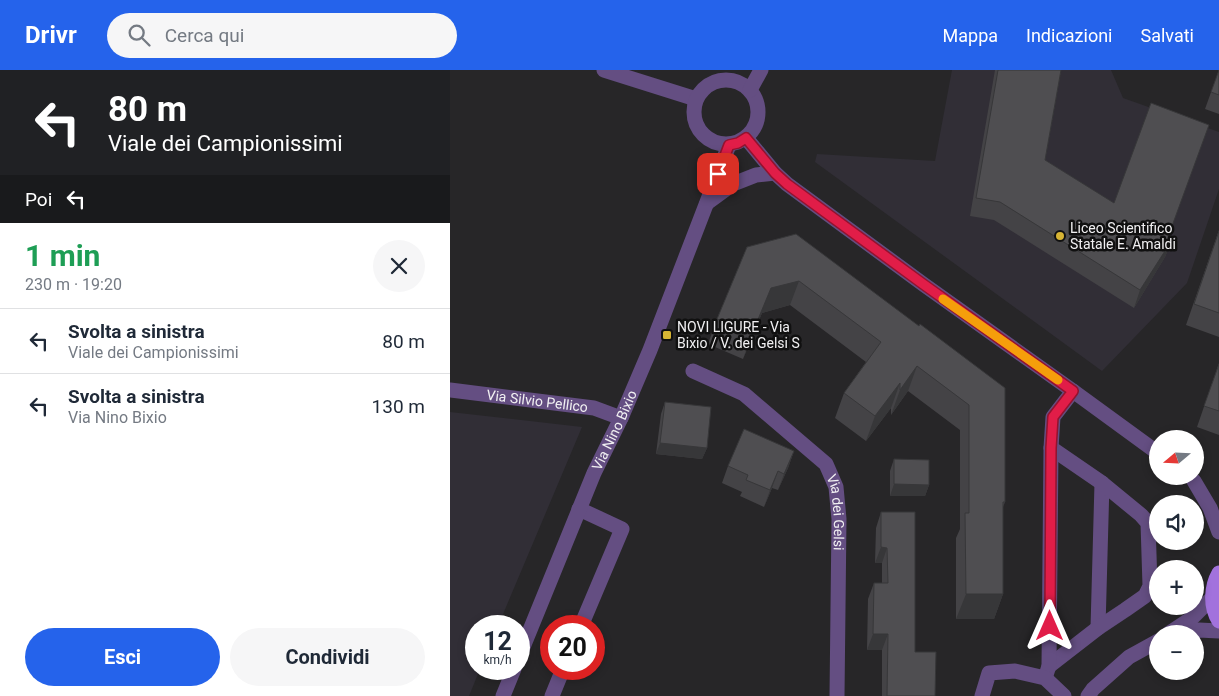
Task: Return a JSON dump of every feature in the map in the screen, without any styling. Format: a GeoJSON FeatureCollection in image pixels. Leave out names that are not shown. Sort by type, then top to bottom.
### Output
{"type":"FeatureCollection","features":[{"type":"Feature","properties":{"kind":"main road"},"geometry":{"type":"LineString","coordinates":[[1219,573],[1215,579],[1212,598],[1219,621]]}},
{"type":"Feature","properties":{"kind":"street"},"geometry":{"type":"LineString","coordinates":[[604,70],[696,99]]}},
{"type":"Feature","properties":{"kind":"street"},"geometry":{"type":"LineString","coordinates":[[750,90],[761,70]]}},
{"type":"Feature","properties":{"kind":"street"},"geometry":{"type":"LineString","coordinates":[[716,81],[734,81],[750,90],[756,102],[758,115],[754,128],[746,138],[738,143],[729,145],[718,144],[708,140],[699,132],[694,121],[693,110],[696,99],[708,85],[716,81]]}},
{"type":"Feature","properties":{"kind":"street"},"geometry":{"type":"LineString","coordinates":[[746,138],[775,173],[787,184],[1149,446]]}},
{"type":"Feature","properties":{"kind":"street","name":"Via Nino Bixio"},"geometry":{"type":"LineString","coordinates":[[530,630],[594,473],[621,418],[650,350],[729,145]]}},
{"type":"Feature","properties":{"kind":"street"},"geometry":{"type":"LineString","coordinates":[[707,203],[733,184],[756,175],[775,173]]}},
{"type":"Feature","properties":{"kind":"street","name":"Via dei Gelsi"},"geometry":{"type":"LineString","coordinates":[[693,370],[744,394],[826,464],[836,487],[839,519],[837,696]]}},
{"type":"Feature","properties":{"kind":"street","name":"Via Silvio Pellico"},"geometry":{"type":"LineString","coordinates":[[450,390],[594,408],[621,418]]}},
{"type":"Feature","properties":{"kind":"street"},"geometry":{"type":"LineString","coordinates":[[1064,696],[1047,672],[1051,448],[1053,417],[1073,391]]}},
{"type":"Feature","properties":{"kind":"street"},"geometry":{"type":"LineString","coordinates":[[982,696],[988,673],[1015,671],[1047,672],[1098,628],[1145,596],[1150,586],[1148,523],[1102,483],[1051,448]]}},
{"type":"Feature","properties":{"kind":"street"},"geometry":{"type":"LineString","coordinates":[[1098,628],[1102,483]]}},
{"type":"Feature","properties":{"kind":"street"},"geometry":{"type":"LineString","coordinates":[[1195,485],[1210,508],[1219,532]]}},
{"type":"Feature","properties":{"kind":"street"},"geometry":{"type":"LineString","coordinates":[[1200,485],[1219,501]]}},
{"type":"Feature","properties":{"kind":"street"},"geometry":{"type":"LineString","coordinates":[[579,509],[622,529],[586,615]]}},
{"type":"Feature","properties":{"kind":"street"},"geometry":{"type":"LineString","coordinates":[[1181,625],[1192,618],[1212,598]]}},
{"type":"Feature","properties":{"kind":"street"},"geometry":{"type":"LineString","coordinates":[[1204,630],[1219,631]]}},
{"type":"Feature","properties":{"kind":"street"},"geometry":{"type":"LineString","coordinates":[[1088,696],[1129,657],[1149,645]]}},
{"type":"Feature","properties":{"kind":"street"},"geometry":{"type":"LineString","coordinates":[[503,696],[510,680]]}},
{"type":"Feature","properties":{"kind":"street"},"geometry":{"type":"LineString","coordinates":[[552,696],[559,680]]}},
{"type":"Feature","properties":{"kind":"shaded area","name":"Liceo Scientifico Statale E. Amaldi"},"geometry":{"type":"Polygon","coordinates":[[[952,70],[1111,70],[1123,98],[1219,132],[1219,189],[1187,283],[1102,371],[815,162],[817,154],[935,161],[952,70]]]}},
{"type":"Feature","properties":{"kind":"shaded area"},"geometry":{"type":"Polygon","coordinates":[[[450,412],[582,427],[503,615],[465,615],[465,680],[476,680],[469,696],[450,696],[450,412]]]}},
{"type":"Feature","properties":{"kind":"building"},"geometry":{"type":"Polygon","coordinates":[[[998,70],[1061,70],[1045,160],[1114,203],[1151,103],[1209,125],[1168,237],[1172,240],[1140,290],[1000,202],[976,198],[998,70]]]}},
{"type":"Feature","properties":{"kind":"building"},"geometry":{"type":"Polygon","coordinates":[[[1219,70],[1219,95],[1211,92],[1219,70]]]}},
{"type":"Feature","properties":{"kind":"building"},"geometry":{"type":"Polygon","coordinates":[[[1219,231],[1219,313],[1194,304],[1219,231]]]}},
{"type":"Feature","properties":{"kind":"building"},"geometry":{"type":"Polygon","coordinates":[[[796,234],[1005,388],[1003,594],[966,594],[965,513],[969,513],[969,405],[917,366],[900,390],[900,383],[875,416],[844,393],[881,342],[799,281],[771,288],[752,334],[717,319],[747,247],[796,234]]]}},
{"type":"Feature","properties":{"kind":"building"},"geometry":{"type":"Polygon","coordinates":[[[1219,364],[1219,411],[1204,406],[1219,364]]]}},
{"type":"Feature","properties":{"kind":"building"},"geometry":{"type":"Polygon","coordinates":[[[665,402],[711,407],[707,448],[660,443],[665,402]]]}},
{"type":"Feature","properties":{"kind":"building"},"geometry":{"type":"Polygon","coordinates":[[[744,429],[794,451],[784,474],[778,471],[770,490],[746,480],[748,475],[728,466],[744,429]]]}},
{"type":"Feature","properties":{"kind":"building"},"geometry":{"type":"Polygon","coordinates":[[[894,459],[929,460],[929,485],[894,484],[894,459]]]}},
{"type":"Feature","properties":{"kind":"building"},"geometry":{"type":"Polygon","coordinates":[[[881,512],[915,512],[915,652],[936,652],[935,696],[887,696],[888,634],[873,634],[874,583],[888,583],[887,548],[881,547],[881,512]]]}},
{"type":"Feature","properties":{"kind":"slow traffic"},"geometry":{"type":"LineString","coordinates":[[943,299],[1058,380]]}},
{"type":"Feature","properties":{"kind":"place","name":"Liceo Scientifico Statale E. Amaldi"},"geometry":{"type":"Point","coordinates":[1060,236]}},
{"type":"Feature","properties":{"kind":"place","name":"NOVI LIGURE - Via Bixio / V. dei Gelsi S"},"geometry":{"type":"Point","coordinates":[667,335]}},
{"type":"Feature","properties":{"kind":"route"},"geometry":{"type":"LineString","coordinates":[[718,174],[729,145],[738,143],[746,138],[775,173],[787,184],[1073,391],[1053,417],[1051,448],[1050,626]]}}]}
